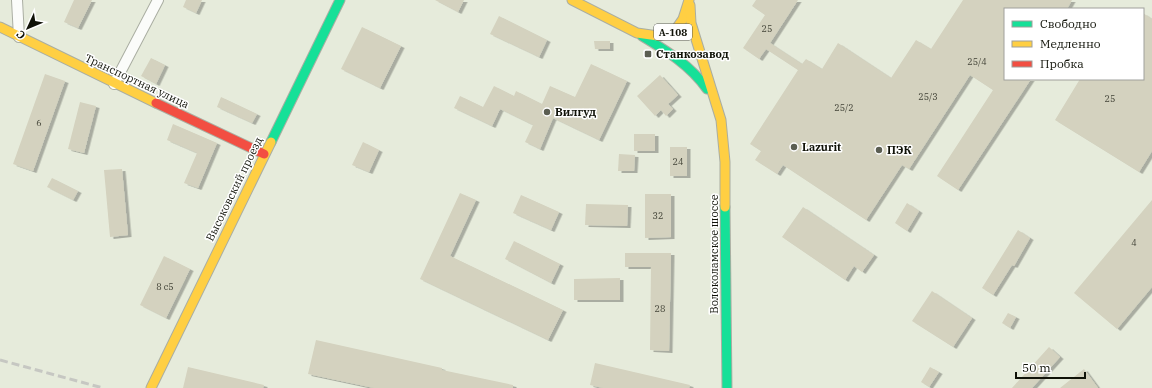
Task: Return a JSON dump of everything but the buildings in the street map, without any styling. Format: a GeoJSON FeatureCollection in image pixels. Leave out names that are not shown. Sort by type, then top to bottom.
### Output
{"type":"FeatureCollection","features":[{"type":"Feature","properties":{"kind":"main road","name":"Высоковский проезд"},"geometry":{"type":"LineString","coordinates":[[151,388],[340,0]]}},
{"type":"Feature","properties":{"kind":"main road","name":"А-108"},"geometry":{"type":"LineString","coordinates":[[572,0],[637,33],[658,36],[674,32],[684,19],[690,0]]}},
{"type":"Feature","properties":{"kind":"main road","name":"Волоколамское шоссе"},"geometry":{"type":"LineString","coordinates":[[690,0],[694,34],[721,120],[725,162],[727,388]]}},
{"type":"Feature","properties":{"kind":"main road","name":"Транспортная улица"},"geometry":{"type":"LineString","coordinates":[[0,27],[114,84],[264,154]]}},
{"type":"Feature","properties":{"kind":"main road","name":"Волоколамское шоссе"},"geometry":{"type":"LineString","coordinates":[[637,33],[693,69],[709,93],[721,120]]}},
{"type":"Feature","properties":{"kind":"street"},"geometry":{"type":"LineString","coordinates":[[17,0],[19,37]]}},
{"type":"Feature","properties":{"kind":"street"},"geometry":{"type":"LineString","coordinates":[[114,84],[158,0]]}},
{"type":"Feature","properties":{"kind":"railway"},"geometry":{"type":"LineString","coordinates":[[0,360],[103,388]]}},
{"type":"Feature","properties":{"kind":"traffic: fast"},"geometry":{"type":"LineString","coordinates":[[271,142],[340,0]]}},
{"type":"Feature","properties":{"kind":"traffic: fast"},"geometry":{"type":"LineString","coordinates":[[642,36],[686,66],[707,89]]}},
{"type":"Feature","properties":{"kind":"traffic: fast"},"geometry":{"type":"LineString","coordinates":[[725,207],[727,388]]}},
{"type":"Feature","properties":{"kind":"traffic: slow"},"geometry":{"type":"LineString","coordinates":[[572,0],[637,33],[658,36],[674,32],[683,19],[689,0]]}},
{"type":"Feature","properties":{"kind":"traffic: slow"},"geometry":{"type":"LineString","coordinates":[[690,5],[691,23],[721,120],[725,162],[725,207]]}},
{"type":"Feature","properties":{"kind":"traffic: slow"},"geometry":{"type":"LineString","coordinates":[[0,27],[156,103]]}},
{"type":"Feature","properties":{"kind":"traffic: slow"},"geometry":{"type":"LineString","coordinates":[[151,388],[271,142]]}},
{"type":"Feature","properties":{"kind":"traffic: jam"},"geometry":{"type":"LineString","coordinates":[[156,103],[264,154]]}},
{"type":"Feature","properties":{"kind":"place","name":"Станкозавод"},"geometry":{"type":"Point","coordinates":[648,54]}},
{"type":"Feature","properties":{"kind":"place","name":"Вилгуд"},"geometry":{"type":"Point","coordinates":[547,112]}},
{"type":"Feature","properties":{"kind":"place","name":"Lazurit"},"geometry":{"type":"Point","coordinates":[794,147]}},
{"type":"Feature","properties":{"kind":"place","name":"ПЭК"},"geometry":{"type":"Point","coordinates":[879,150]}}]}
